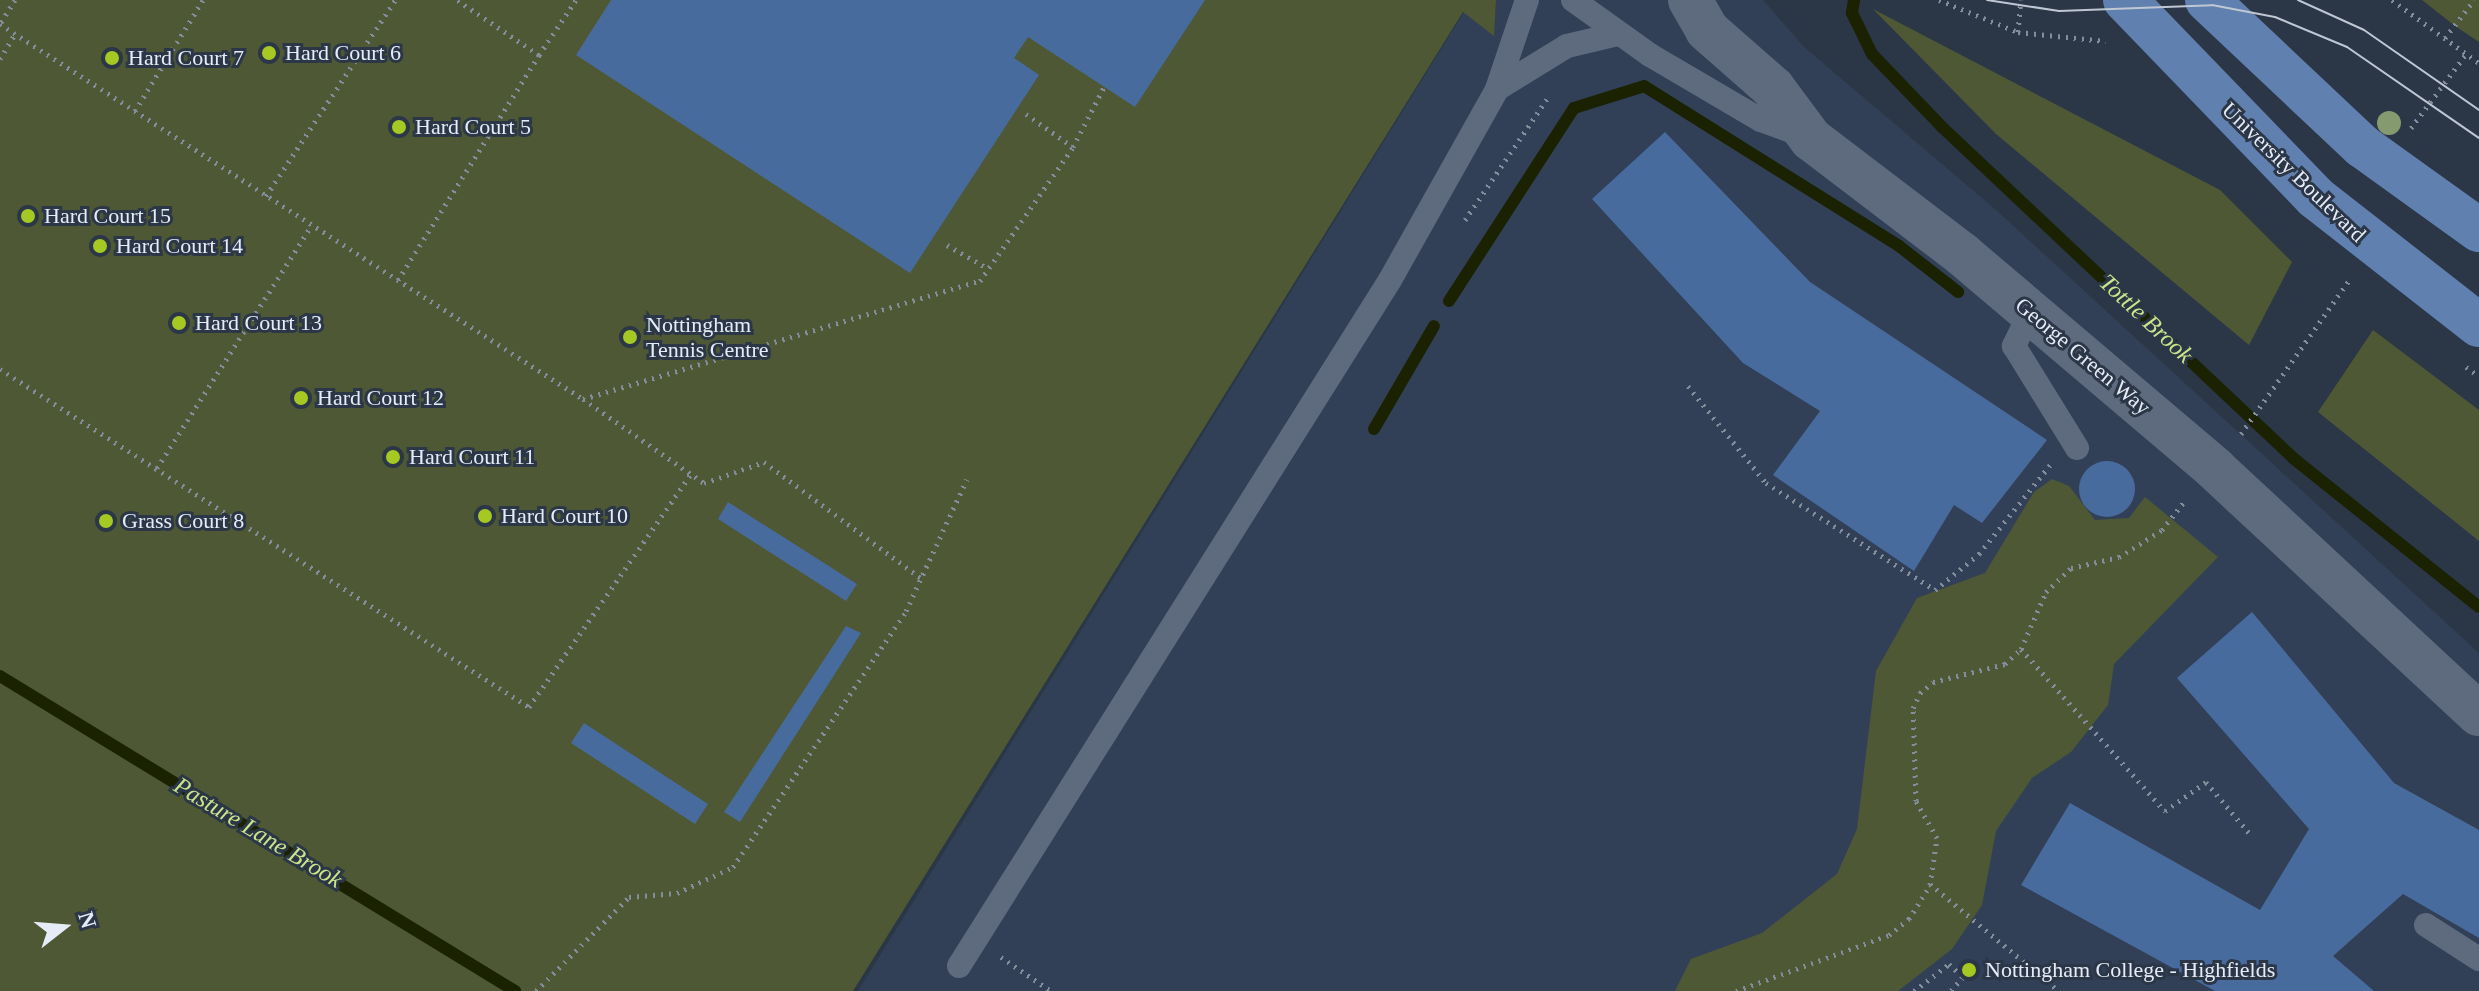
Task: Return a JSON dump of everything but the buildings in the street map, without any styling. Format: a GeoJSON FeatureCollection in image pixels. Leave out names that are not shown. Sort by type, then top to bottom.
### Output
{"type":"FeatureCollection","features":[{"type":"Feature","properties":{"kind":"main road","name":"University Boulevard"},"geometry":{"type":"LineString","coordinates":[[2125,0],[2315,197],[2479,325]]}},
{"type":"Feature","properties":{"kind":"main road"},"geometry":{"type":"LineString","coordinates":[[2207,0],[2362,146],[2479,230]]}},
{"type":"Feature","properties":{"kind":"street","name":"George Green Way"},"geometry":{"type":"LineString","coordinates":[[1690,0],[1707,30],[1773,88],[1811,139],[2030,313],[2215,469],[2479,714]]}},
{"type":"Feature","properties":{"kind":"lane"},"geometry":{"type":"LineString","coordinates":[[959,966],[1390,280],[1497,89],[1527,0]]}},
{"type":"Feature","properties":{"kind":"lane"},"geometry":{"type":"LineString","coordinates":[[1573,0],[1618,34],[1761,120],[1811,139]]}},
{"type":"Feature","properties":{"kind":"lane"},"geometry":{"type":"LineString","coordinates":[[1497,89],[1567,46],[1618,34]]}},
{"type":"Feature","properties":{"kind":"lane"},"geometry":{"type":"LineString","coordinates":[[2030,313],[2014,346],[2069,450]]}},
{"type":"Feature","properties":{"kind":"lane"},"geometry":{"type":"LineString","coordinates":[[2426,925],[2479,959]]}},
{"type":"Feature","properties":{"kind":"path"},"geometry":{"type":"LineString","coordinates":[[15,0],[0,24],[583,399],[704,483],[764,462],[921,578]]}},
{"type":"Feature","properties":{"kind":"path"},"geometry":{"type":"LineString","coordinates":[[135,111],[203,0]]}},
{"type":"Feature","properties":{"kind":"path"},"geometry":{"type":"LineString","coordinates":[[266,196],[395,0]]}},
{"type":"Feature","properties":{"kind":"path"},"geometry":{"type":"LineString","coordinates":[[457,0],[539,55]]}},
{"type":"Feature","properties":{"kind":"path"},"geometry":{"type":"LineString","coordinates":[[398,280],[576,0]]}},
{"type":"Feature","properties":{"kind":"path"},"geometry":{"type":"LineString","coordinates":[[1939,0],[2018,32],[2120,43]]}},
{"type":"Feature","properties":{"kind":"path"},"geometry":{"type":"LineString","coordinates":[[2018,32],[2021,0]]}},
{"type":"Feature","properties":{"kind":"path"},"geometry":{"type":"LineString","coordinates":[[2392,0],[2479,63]]}},
{"type":"Feature","properties":{"kind":"path"},"geometry":{"type":"LineString","coordinates":[[2445,38],[2474,0]]}},
{"type":"Feature","properties":{"kind":"path"},"geometry":{"type":"LineString","coordinates":[[0,59],[15,34]]}},
{"type":"Feature","properties":{"kind":"path"},"geometry":{"type":"LineString","coordinates":[[2411,128],[2466,54]]}},
{"type":"Feature","properties":{"kind":"path"},"geometry":{"type":"LineString","coordinates":[[583,399],[980,281],[1073,147],[1104,87]]}},
{"type":"Feature","properties":{"kind":"path"},"geometry":{"type":"LineString","coordinates":[[1026,114],[1073,147]]}},
{"type":"Feature","properties":{"kind":"path"},"geometry":{"type":"LineString","coordinates":[[157,468],[312,225]]}},
{"type":"Feature","properties":{"kind":"path"},"geometry":{"type":"LineString","coordinates":[[947,245],[987,268]]}},
{"type":"Feature","properties":{"kind":"path"},"geometry":{"type":"LineString","coordinates":[[2245,431],[2351,278]]}},
{"type":"Feature","properties":{"kind":"path"},"geometry":{"type":"LineString","coordinates":[[0,369],[529,707],[691,474]]}},
{"type":"Feature","properties":{"kind":"path"},"geometry":{"type":"LineString","coordinates":[[1688,386],[1766,483],[1935,590],[1979,554],[2069,450]]}},
{"type":"Feature","properties":{"kind":"path"},"geometry":{"type":"LineString","coordinates":[[1736,991],[1889,935],[1909,919],[1930,884],[1937,838],[1916,801],[1913,708],[1933,682],[2005,664],[2021,649],[2046,592],[2071,568],[2119,557],[2162,530],[2215,469]]}},
{"type":"Feature","properties":{"kind":"path"},"geometry":{"type":"LineString","coordinates":[[536,991],[576,947],[629,897],[677,893],[733,867],[921,578],[967,479]]}},
{"type":"Feature","properties":{"kind":"path"},"geometry":{"type":"LineString","coordinates":[[2021,649],[2165,811],[2206,782],[2250,834]]}},
{"type":"Feature","properties":{"kind":"path"},"geometry":{"type":"LineString","coordinates":[[1930,884],[2059,991]]}},
{"type":"Feature","properties":{"kind":"path"},"geometry":{"type":"LineString","coordinates":[[997,954],[1051,991]]}},
{"type":"Feature","properties":{"kind":"path"},"geometry":{"type":"LineString","coordinates":[[1914,991],[1949,964],[1963,977],[1951,991]]}},
{"type":"Feature","properties":{"kind":"shaded area"},"geometry":{"type":"Polygon","coordinates":[[[1496,0],[1763,0],[1804,47],[1995,209],[2479,653],[2479,991],[858,991],[1464,12],[1494,35],[1496,0]]]}},
{"type":"Feature","properties":{"kind":"green space","name":"Nottingham Tennis Centre"},"geometry":{"type":"Polygon","coordinates":[[[0,0],[1496,0],[1494,36],[1463,12],[853,991],[0,991],[0,0]]]}},
{"type":"Feature","properties":{"kind":"green space"},"geometry":{"type":"Polygon","coordinates":[[[2422,0],[2479,0],[2479,42],[2455,26],[2422,0]]]}},
{"type":"Feature","properties":{"kind":"green space"},"geometry":{"type":"Polygon","coordinates":[[[1873,9],[2220,190],[2292,262],[2249,345],[1996,134],[1873,9]]]}},
{"type":"Feature","properties":{"kind":"green space"},"geometry":{"type":"Polygon","coordinates":[[[2373,330],[2479,410],[2479,541],[2318,412],[2373,330]]]}},
{"type":"Feature","properties":{"kind":"green space"},"geometry":{"type":"Polygon","coordinates":[[[2052,479],[2069,486],[2095,520],[2129,518],[2145,497],[2218,557],[2114,664],[2108,705],[2071,752],[2032,778],[1996,831],[1982,905],[1952,949],[1898,991],[1675,991],[1691,959],[1762,933],[1837,874],[1857,829],[1876,671],[1917,598],[1985,573],[2034,492],[2052,479]]]}},
{"type":"Feature","properties":{"kind":"waterway","name":"Tottle Brook"},"geometry":{"type":"LineString","coordinates":[[1854,0],[1852,13],[1872,54],[1942,127],[2293,458],[2479,607]]}},
{"type":"Feature","properties":{"kind":"waterway"},"geometry":{"type":"LineString","coordinates":[[1449,301],[1574,108],[1644,86],[1899,246],[1958,292]]}},
{"type":"Feature","properties":{"kind":"waterway"},"geometry":{"type":"LineString","coordinates":[[1374,429],[1434,326]]}},
{"type":"Feature","properties":{"kind":"waterway","name":"Pasture Lane Brook"},"geometry":{"type":"LineString","coordinates":[[0,676],[515,991]]}},
{"type":"Feature","properties":{"kind":"tram line"},"geometry":{"type":"LineString","coordinates":[[1987,0],[2059,11],[2212,5],[2275,17],[2347,47],[2479,138]]}},
{"type":"Feature","properties":{"kind":"tram line"},"geometry":{"type":"LineString","coordinates":[[2298,0],[2364,30],[2479,110]]}},
{"type":"Feature","properties":{"kind":"place","name":"Hard Court 6"},"geometry":{"type":"Point","coordinates":[269,53]}},
{"type":"Feature","properties":{"kind":"place","name":"Hard Court 7"},"geometry":{"type":"Point","coordinates":[112,58]}},
{"type":"Feature","properties":{"kind":"place","name":"Hard Court 5"},"geometry":{"type":"Point","coordinates":[399,127]}},
{"type":"Feature","properties":{"kind":"place","name":"Hard Court 15"},"geometry":{"type":"Point","coordinates":[28,216]}},
{"type":"Feature","properties":{"kind":"place","name":"Hard Court 14"},"geometry":{"type":"Point","coordinates":[100,246]}},
{"type":"Feature","properties":{"kind":"place","name":"Hard Court 13"},"geometry":{"type":"Point","coordinates":[179,323]}},
{"type":"Feature","properties":{"kind":"place","name":"Nottingham Tennis Centre"},"geometry":{"type":"Point","coordinates":[630,337]}},
{"type":"Feature","properties":{"kind":"place","name":"Hard Court 12"},"geometry":{"type":"Point","coordinates":[301,398]}},
{"type":"Feature","properties":{"kind":"place","name":"Hard Court 11"},"geometry":{"type":"Point","coordinates":[393,457]}},
{"type":"Feature","properties":{"kind":"place","name":"Hard Court 10"},"geometry":{"type":"Point","coordinates":[485,516]}},
{"type":"Feature","properties":{"kind":"place","name":"Grass Court 8"},"geometry":{"type":"Point","coordinates":[106,521]}},
{"type":"Feature","properties":{"kind":"place","name":"Nottingham College - Highfields"},"geometry":{"type":"Point","coordinates":[1969,970]}}]}
